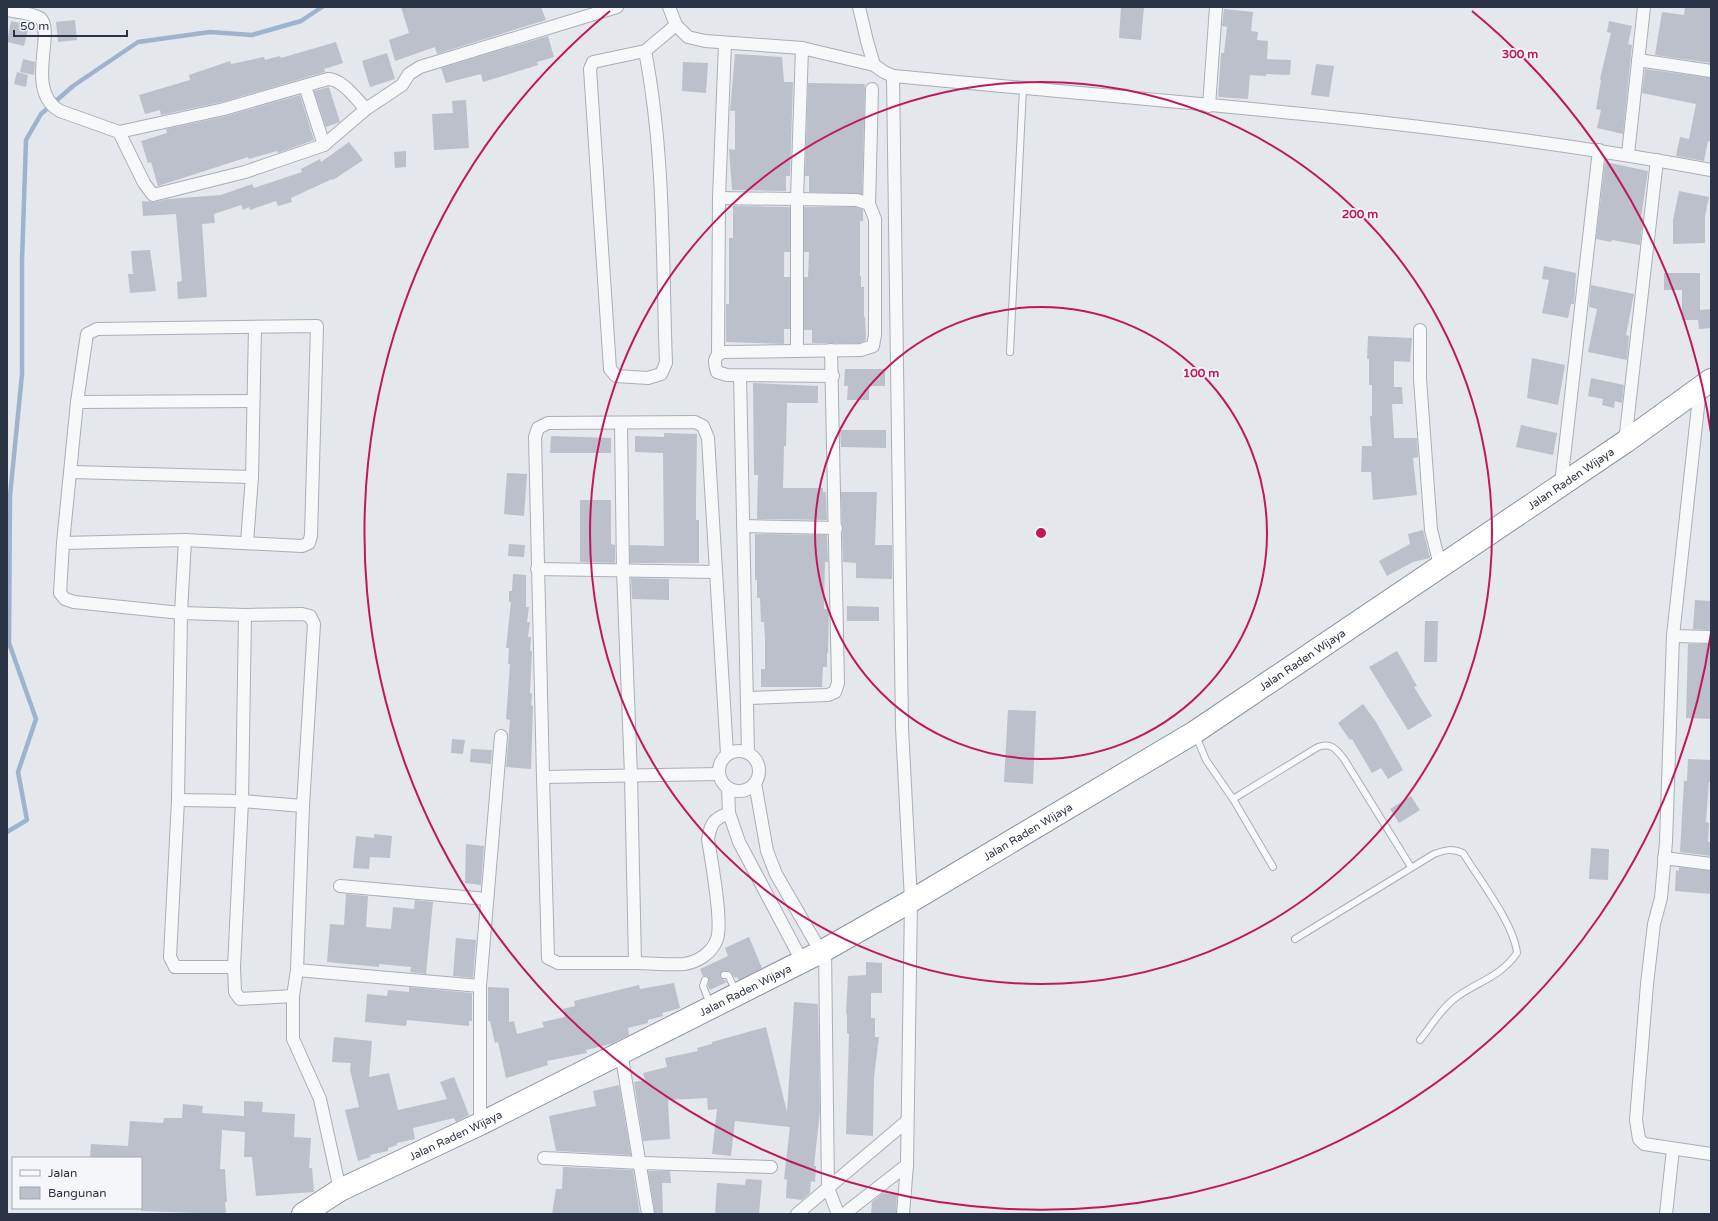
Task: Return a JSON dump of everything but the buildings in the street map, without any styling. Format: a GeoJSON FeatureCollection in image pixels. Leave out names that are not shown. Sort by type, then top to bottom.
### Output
{"type":"FeatureCollection","features":[{"type":"Feature","properties":{"kind":"highway","name":"Jalan Raden Wijaya"},"geometry":{"type":"LineString","coordinates":[[302,1214],[340,1190],[480,1124],[738,994],[816,954],[911,901],[1195,732],[1440,565],[1625,442],[1705,384]]}},
{"type":"Feature","properties":{"kind":"street"},"geometry":{"type":"LineString","coordinates":[[119,132],[144,183],[153,195],[245,172],[324,145],[366,109],[402,85],[409,74],[420,67],[617,7]]}},
{"type":"Feature","properties":{"kind":"street"},"geometry":{"type":"LineString","coordinates":[[669,7],[676,25],[688,37],[704,42],[802,48],[874,65],[893,76],[1353,120],[1628,154],[1711,170]]}},
{"type":"Feature","properties":{"kind":"street"},"geometry":{"type":"LineString","coordinates":[[859,7],[866,40],[874,65]]}},
{"type":"Feature","properties":{"kind":"street"},"geometry":{"type":"LineString","coordinates":[[1209,106],[1216,7]]}},
{"type":"Feature","properties":{"kind":"street"},"geometry":{"type":"LineString","coordinates":[[1628,154],[1644,7]]}},
{"type":"Feature","properties":{"kind":"street"},"geometry":{"type":"LineString","coordinates":[[7,10],[39,18],[44,23],[46,32],[41,60],[50,103],[119,132],[224,109],[333,79],[366,109]]}},
{"type":"Feature","properties":{"kind":"street"},"geometry":{"type":"LineString","coordinates":[[645,52],[651,84],[660,190],[666,363],[660,374],[648,378],[616,376],[610,369],[590,69],[593,62],[645,52],[676,25]]}},
{"type":"Feature","properties":{"kind":"street"},"geometry":{"type":"LineString","coordinates":[[725,43],[719,198],[718,354],[714,365],[717,372],[727,375],[833,376]]}},
{"type":"Feature","properties":{"kind":"street"},"geometry":{"type":"LineString","coordinates":[[797,351],[797,199],[802,48]]}},
{"type":"Feature","properties":{"kind":"street"},"geometry":{"type":"LineString","coordinates":[[1638,60],[1711,71]]}},
{"type":"Feature","properties":{"kind":"street"},"geometry":{"type":"LineString","coordinates":[[893,76],[902,728],[911,901],[907,1165],[903,1214]]}},
{"type":"Feature","properties":{"kind":"street"},"geometry":{"type":"LineString","coordinates":[[305,86],[324,145]]}},
{"type":"Feature","properties":{"kind":"street"},"geometry":{"type":"LineString","coordinates":[[718,354],[723,352],[861,350],[873,346],[875,334],[875,219],[869,204],[872,89]]}},
{"type":"Feature","properties":{"kind":"street"},"geometry":{"type":"LineString","coordinates":[[1561,484],[1599,150]]}},
{"type":"Feature","properties":{"kind":"street"},"geometry":{"type":"LineString","coordinates":[[1625,442],[1657,160]]}},
{"type":"Feature","properties":{"kind":"street"},"geometry":{"type":"LineString","coordinates":[[719,198],[857,200],[869,204]]}},
{"type":"Feature","properties":{"kind":"street"},"geometry":{"type":"LineString","coordinates":[[63,543],[185,540],[302,546],[309,544],[311,535],[317,326],[97,329],[88,334],[78,402],[72,472],[63,543],[60,593],[65,599],[74,602],[181,613],[245,615],[302,614],[310,616],[314,624],[303,806],[296,970],[293,996],[293,1039],[320,1099],[340,1190]]}},
{"type":"Feature","properties":{"kind":"street"},"geometry":{"type":"LineString","coordinates":[[247,542],[252,477],[252,401],[255,327]]}},
{"type":"Feature","properties":{"kind":"street"},"geometry":{"type":"LineString","coordinates":[[1420,330],[1420,379],[1431,530],[1440,565]]}},
{"type":"Feature","properties":{"kind":"street"},"geometry":{"type":"LineString","coordinates":[[748,698],[828,695],[835,692],[838,683],[833,376],[831,350]]}},
{"type":"Feature","properties":{"kind":"street"},"geometry":{"type":"LineString","coordinates":[[740,376],[748,752]]}},
{"type":"Feature","properties":{"kind":"street"},"geometry":{"type":"LineString","coordinates":[[1705,384],[1673,636],[1664,858],[1661,898],[1654,924],[1647,984],[1636,1132],[1639,1139],[1644,1144],[1711,1154]]}},
{"type":"Feature","properties":{"kind":"street"},"geometry":{"type":"LineString","coordinates":[[78,402],[252,401]]}},
{"type":"Feature","properties":{"kind":"street"},"geometry":{"type":"LineString","coordinates":[[727,754],[708,438],[703,426],[695,422],[548,423],[538,428],[535,437],[537,569],[548,958],[558,963],[685,964],[703,957],[712,948],[717,938],[718,922],[708,839],[710,827],[716,818],[730,813]]}},
{"type":"Feature","properties":{"kind":"street"},"geometry":{"type":"LineString","coordinates":[[621,423],[623,570],[631,775],[635,963]]}},
{"type":"Feature","properties":{"kind":"street"},"geometry":{"type":"LineString","coordinates":[[72,472],[252,477]]}},
{"type":"Feature","properties":{"kind":"street"},"geometry":{"type":"LineString","coordinates":[[744,526],[836,528]]}},
{"type":"Feature","properties":{"kind":"street"},"geometry":{"type":"LineString","coordinates":[[185,540],[181,613],[178,800],[170,957],[175,967],[234,967]]}},
{"type":"Feature","properties":{"kind":"street"},"geometry":{"type":"LineString","coordinates":[[537,569],[716,572]]}},
{"type":"Feature","properties":{"kind":"street"},"geometry":{"type":"LineString","coordinates":[[245,615],[242,801],[234,967],[235,992],[240,999],[293,996]]}},
{"type":"Feature","properties":{"kind":"street"},"geometry":{"type":"LineString","coordinates":[[1673,636],[1711,637]]}},
{"type":"Feature","properties":{"kind":"street"},"geometry":{"type":"LineString","coordinates":[[480,1124],[480,986],[501,736]]}},
{"type":"Feature","properties":{"kind":"street"},"geometry":{"type":"LineString","coordinates":[[737,750],[748,752],[757,760],[759,766],[758,778],[755,783],[743,791],[728,788],[722,782],[719,774],[720,763],[727,754],[737,750]]}},
{"type":"Feature","properties":{"kind":"street"},"geometry":{"type":"LineString","coordinates":[[543,778],[719,774]]}},
{"type":"Feature","properties":{"kind":"street"},"geometry":{"type":"LineString","coordinates":[[755,783],[767,850],[776,874],[816,954],[828,1188],[838,1214]]}},
{"type":"Feature","properties":{"kind":"street"},"geometry":{"type":"LineString","coordinates":[[728,788],[730,813],[740,842],[761,881],[816,954]]}},
{"type":"Feature","properties":{"kind":"street"},"geometry":{"type":"LineString","coordinates":[[178,800],[242,801],[303,806]]}},
{"type":"Feature","properties":{"kind":"street"},"geometry":{"type":"LineString","coordinates":[[1664,858],[1711,864]]}},
{"type":"Feature","properties":{"kind":"street"},"geometry":{"type":"LineString","coordinates":[[761,881],[776,874]]}},
{"type":"Feature","properties":{"kind":"street"},"geometry":{"type":"LineString","coordinates":[[340,886],[487,898]]}},
{"type":"Feature","properties":{"kind":"street"},"geometry":{"type":"LineString","coordinates":[[296,970],[480,986]]}},
{"type":"Feature","properties":{"kind":"street"},"geometry":{"type":"LineString","coordinates":[[621,1052],[641,1163],[648,1214]]}},
{"type":"Feature","properties":{"kind":"street"},"geometry":{"type":"LineString","coordinates":[[797,1214],[907,1121]]}},
{"type":"Feature","properties":{"kind":"street"},"geometry":{"type":"LineString","coordinates":[[1666,1214],[1673,1149]]}},
{"type":"Feature","properties":{"kind":"street"},"geometry":{"type":"LineString","coordinates":[[544,1158],[771,1167]]}},
{"type":"Feature","properties":{"kind":"street"},"geometry":{"type":"LineString","coordinates":[[844,1214],[907,1165]]}},
{"type":"Feature","properties":{"kind":"lane"},"geometry":{"type":"LineString","coordinates":[[1010,352],[1023,88]]}},
{"type":"Feature","properties":{"kind":"lane"},"geometry":{"type":"LineString","coordinates":[[1195,732],[1206,760],[1233,799],[1273,867]]}},
{"type":"Feature","properties":{"kind":"lane"},"geometry":{"type":"LineString","coordinates":[[1233,799],[1318,747],[1326,744],[1330,745],[1344,759],[1411,867]]}},
{"type":"Feature","properties":{"kind":"lane"},"geometry":{"type":"LineString","coordinates":[[1295,939],[1434,854],[1446,850],[1456,849],[1463,853],[1516,942],[1517,954],[1506,968],[1458,996],[1446,1005],[1420,1040]]}},
{"type":"Feature","properties":{"kind":"lane"},"geometry":{"type":"LineString","coordinates":[[724,975],[728,975],[738,994]]}},
{"type":"Feature","properties":{"kind":"lane"},"geometry":{"type":"LineString","coordinates":[[705,980],[704,986],[711,1007]]}},
{"type":"Feature","properties":{"kind":"waterway"},"geometry":{"type":"LineString","coordinates":[[7,832],[27,820],[18,772],[36,719],[9,643],[10,496],[22,374],[22,261],[26,140],[41,114],[73,86],[138,42],[210,32],[252,35],[301,21],[322,7]]}}]}
